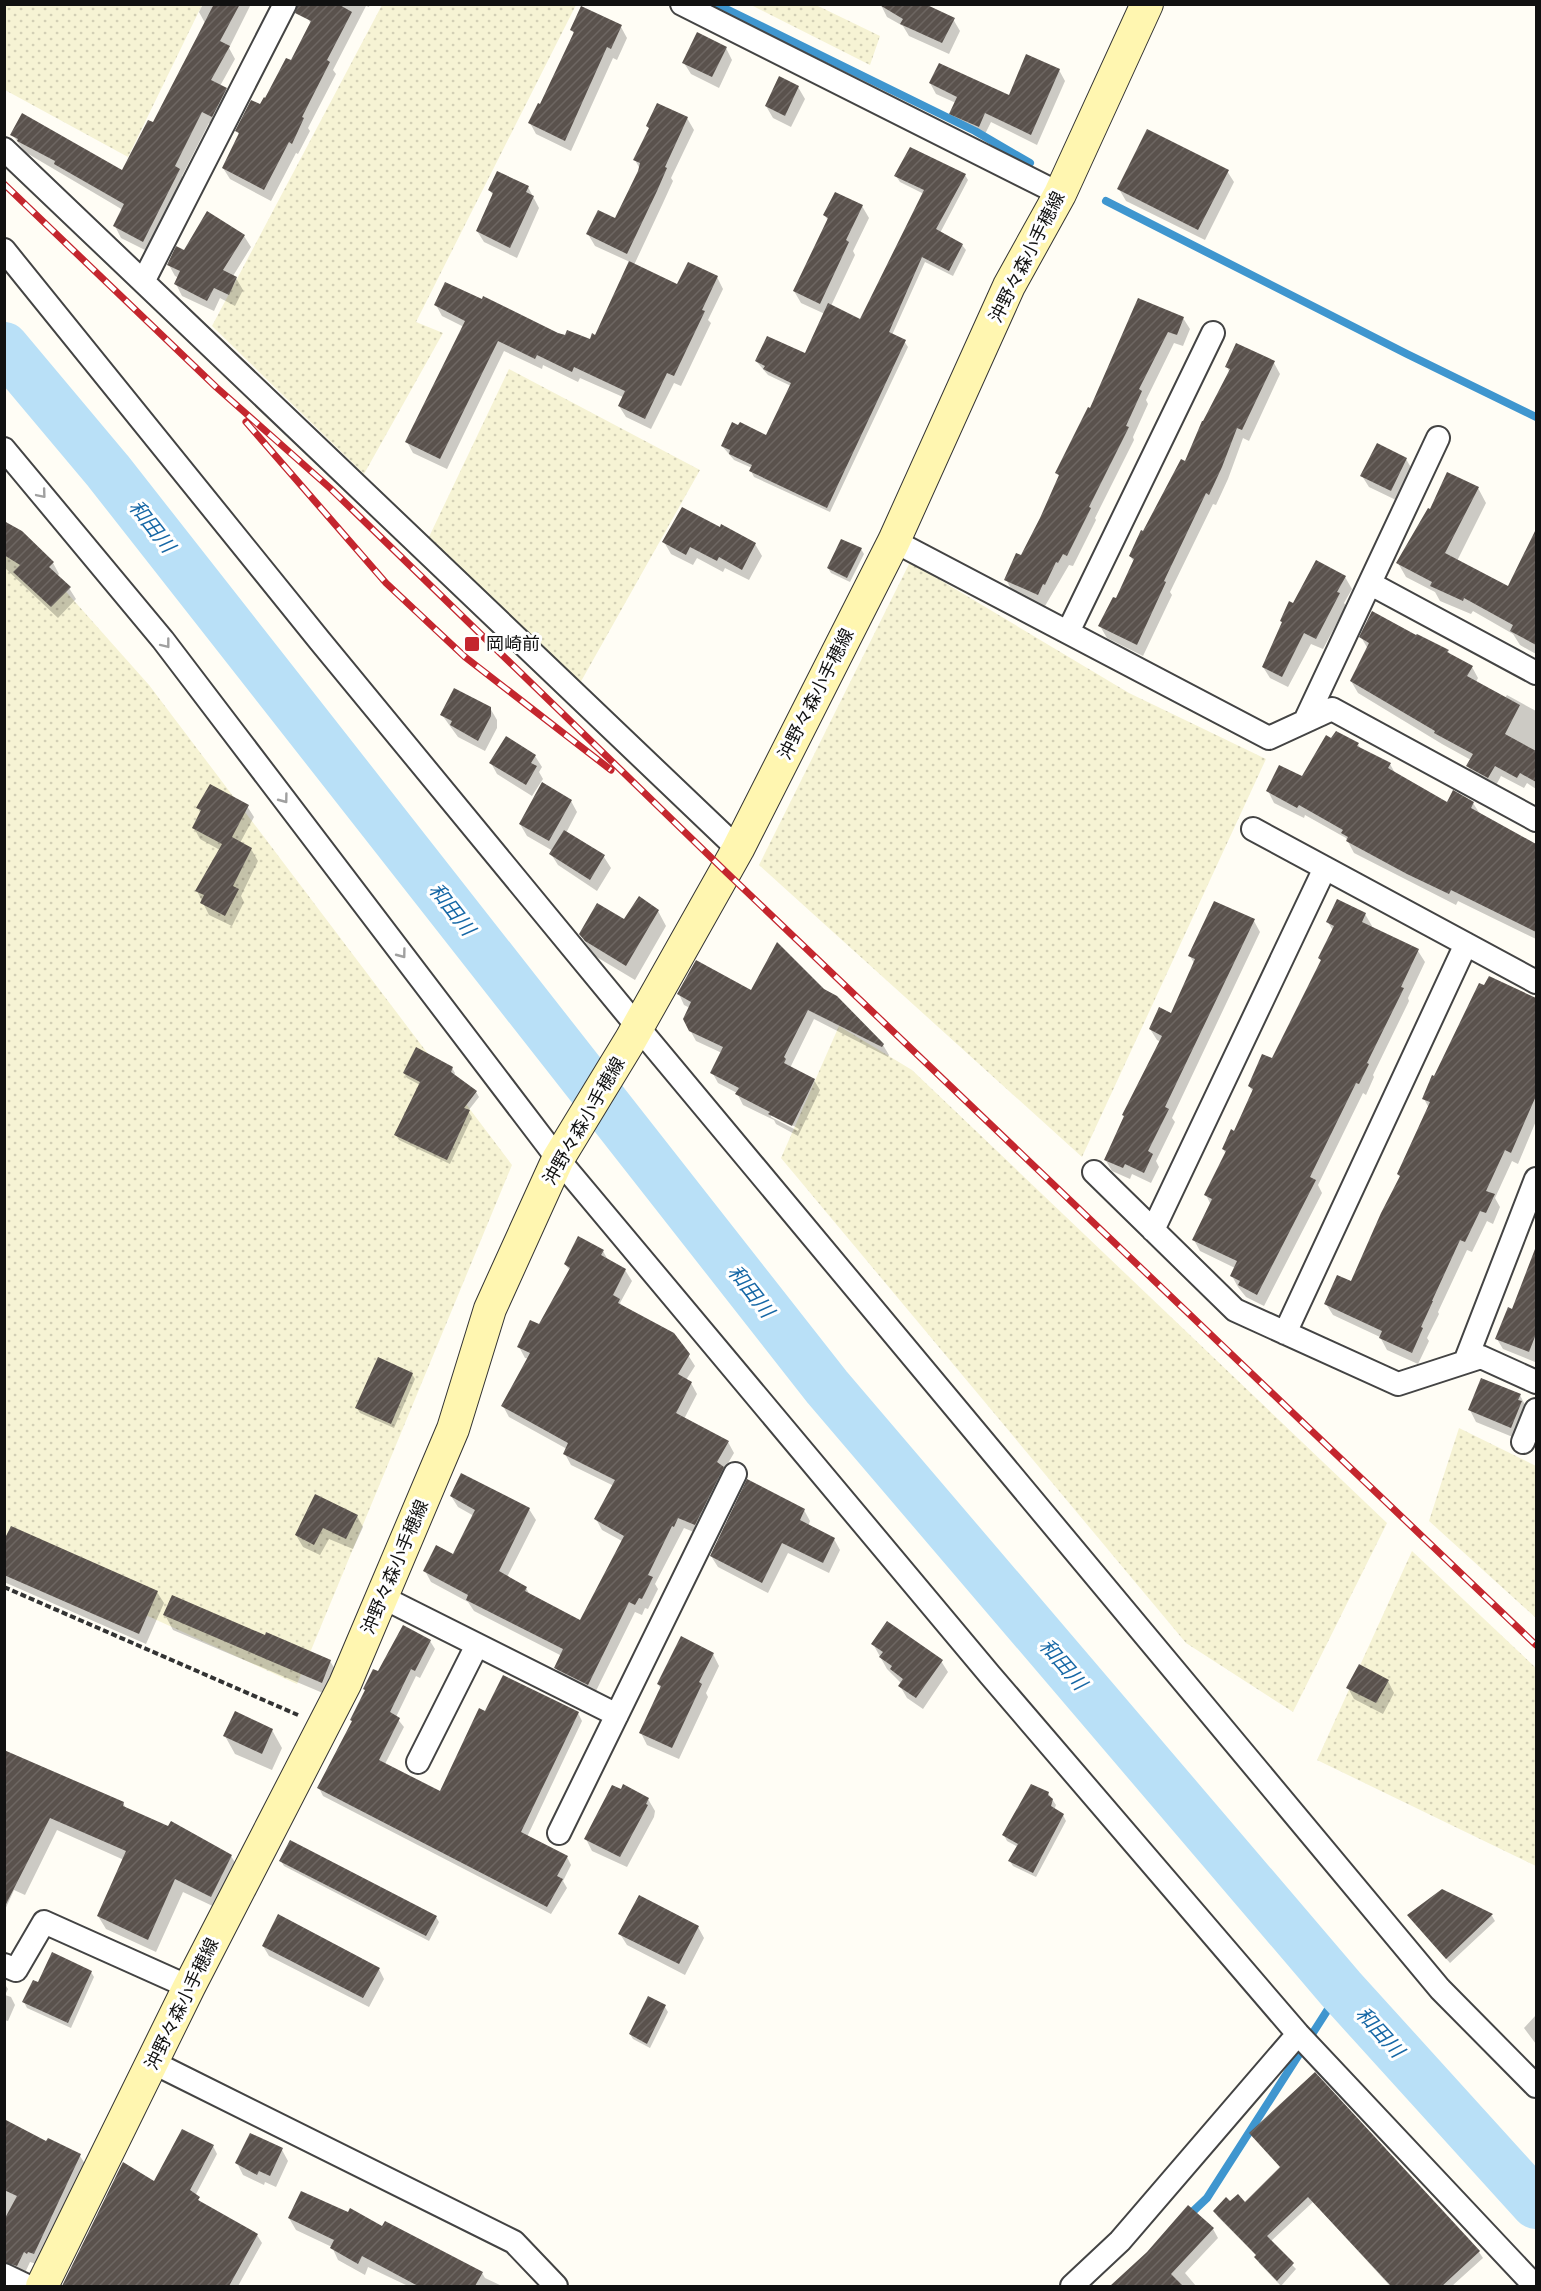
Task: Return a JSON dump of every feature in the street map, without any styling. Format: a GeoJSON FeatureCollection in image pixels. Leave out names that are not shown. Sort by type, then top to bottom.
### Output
{"type":"FeatureCollection","features":[{"type":"Feature","properties":{"kind":"main road","name":"沖野々森小手穂線"},"geometry":{"type":"LineString","coordinates":[[42,2286],[189,1987],[345,1684],[453,1430],[490,1309],[562,1151],[634,1032],[738,849],[894,541],[1009,286],[1060,194],[1147,4]]}},
{"type":"Feature","properties":{"kind":"street"},"geometry":{"type":"LineString","coordinates":[[144,280],[285,4]]}},
{"type":"Feature","properties":{"kind":"street"},"geometry":{"type":"LineString","coordinates":[[682,4],[1060,194]]}},
{"type":"Feature","properties":{"kind":"street"},"geometry":{"type":"LineString","coordinates":[[4,149],[144,280],[738,849]]}},
{"type":"Feature","properties":{"kind":"street"},"geometry":{"type":"LineString","coordinates":[[4,250],[634,1032],[1440,1989],[1536,2086]]}},
{"type":"Feature","properties":{"kind":"street"},"geometry":{"type":"LineString","coordinates":[[1068,632],[1213,333]]}},
{"type":"Feature","properties":{"kind":"street"},"geometry":{"type":"LineString","coordinates":[[1305,721],[1438,438]]}},
{"type":"Feature","properties":{"kind":"street"},"geometry":{"type":"LineString","coordinates":[[4,449],[163,640],[562,1151],[990,1675],[1298,2034],[1535,2286]]}},
{"type":"Feature","properties":{"kind":"street"},"geometry":{"type":"LineString","coordinates":[[894,541],[1269,738],[1332,709],[1536,820]]}},
{"type":"Feature","properties":{"kind":"street"},"geometry":{"type":"LineString","coordinates":[[1371,584],[1536,673]]}},
{"type":"Feature","properties":{"kind":"street"},"geometry":{"type":"LineString","coordinates":[[1253,829],[1536,982]]}},
{"type":"Feature","properties":{"kind":"street"},"geometry":{"type":"LineString","coordinates":[[1153,1230],[1325,868]]}},
{"type":"Feature","properties":{"kind":"street"},"geometry":{"type":"LineString","coordinates":[[1285,1333],[1466,944]]}},
{"type":"Feature","properties":{"kind":"street"},"geometry":{"type":"LineString","coordinates":[[1094,1172],[1235,1310],[1398,1384],[1481,1357],[1536,1382]]}},
{"type":"Feature","properties":{"kind":"street"},"geometry":{"type":"LineString","coordinates":[[1465,1362],[1536,1179]]}},
{"type":"Feature","properties":{"kind":"street"},"geometry":{"type":"LineString","coordinates":[[1523,1442],[1536,1410]]}},
{"type":"Feature","properties":{"kind":"street"},"geometry":{"type":"LineString","coordinates":[[559,1833],[735,1474]]}},
{"type":"Feature","properties":{"kind":"street"},"geometry":{"type":"LineString","coordinates":[[382,1597],[617,1715]]}},
{"type":"Feature","properties":{"kind":"street"},"geometry":{"type":"LineString","coordinates":[[418,1762],[477,1645]]}},
{"type":"Feature","properties":{"kind":"street"},"geometry":{"type":"LineString","coordinates":[[4,1965],[16,1970],[44,1922],[189,1987]]}},
{"type":"Feature","properties":{"kind":"street"},"geometry":{"type":"LineString","coordinates":[[1072,2286],[1120,2241],[1298,2034]]}},
{"type":"Feature","properties":{"kind":"street"},"geometry":{"type":"LineString","coordinates":[[153,2062],[514,2242],[556,2286]]}},
{"type":"Feature","properties":{"kind":"street"},"geometry":{"type":"LineString","coordinates":[[4,2275],[27,2286]]}},
{"type":"Feature","properties":{"kind":"path"},"geometry":{"type":"LineString","coordinates":[[4,1587],[323,1725]]}},
{"type":"Feature","properties":{"kind":"shaded area"},"geometry":{"type":"Polygon","coordinates":[[[4,5],[202,5],[128,157],[5,90],[4,5]]]}},
{"type":"Feature","properties":{"kind":"shaded area"},"geometry":{"type":"Polygon","coordinates":[[[382,5],[576,5],[416,322],[443,333],[364,474],[212,326],[382,5]]]}},
{"type":"Feature","properties":{"kind":"shaded area"},"geometry":{"type":"Polygon","coordinates":[[[751,5],[816,5],[880,36],[870,65],[751,5]]]}},
{"type":"Feature","properties":{"kind":"shaded area"},"geometry":{"type":"Polygon","coordinates":[[[509,369],[700,470],[579,685],[428,539],[509,369]]]}},
{"type":"Feature","properties":{"kind":"shaded area"},"geometry":{"type":"Polygon","coordinates":[[[4,522],[149,685],[512,1165],[297,1684],[5,1551],[4,522]]]}},
{"type":"Feature","properties":{"kind":"shaded area"},"geometry":{"type":"Polygon","coordinates":[[[910,562],[1129,693],[1266,759],[1082,1157],[759,865],[910,562]]]}},
{"type":"Feature","properties":{"kind":"shaded area"},"geometry":{"type":"Polygon","coordinates":[[[839,1026],[912,1070],[1387,1523],[1293,1712],[1186,1643],[781,1158],[839,1026]]]}},
{"type":"Feature","properties":{"kind":"shaded area"},"geometry":{"type":"Polygon","coordinates":[[[1459,1428],[1536,1466],[1536,1618],[1429,1521],[1459,1428]]]}},
{"type":"Feature","properties":{"kind":"shaded area"},"geometry":{"type":"Polygon","coordinates":[[[1412,1551],[1536,1668],[1536,1866],[1317,1760],[1412,1551]]]}},
{"type":"Feature","properties":{"kind":"building"},"geometry":{"type":"Polygon","coordinates":[[[214,4],[240,4],[220,41],[230,46],[211,80],[227,88],[212,117],[202,112],[175,166],[180,169],[143,242],[113,226],[124,204],[54,164],[55,161],[10,135],[22,113],[122,170],[148,120],[153,122],[214,4]]]}},
{"type":"Feature","properties":{"kind":"building"},"geometry":{"type":"Polygon","coordinates":[[[298,4],[338,4],[352,12],[327,60],[330,62],[302,117],[304,118],[292,144],[289,142],[264,190],[222,168],[239,133],[235,131],[251,100],[260,104],[265,98],[286,58],[291,60],[311,21],[295,13],[298,4]]]}},
{"type":"Feature","properties":{"kind":"building"},"geometry":{"type":"Polygon","coordinates":[[[878,4],[925,4],[955,18],[942,43],[900,24],[903,19],[878,4]]]}},
{"type":"Feature","properties":{"kind":"building"},"geometry":{"type":"Polygon","coordinates":[[[581,6],[622,25],[611,49],[607,47],[565,141],[528,123],[538,103],[540,104],[574,32],[570,30],[581,6]]]}},
{"type":"Feature","properties":{"kind":"building"},"geometry":{"type":"Polygon","coordinates":[[[697,32],[727,47],[712,77],[682,63],[697,32]]]}},
{"type":"Feature","properties":{"kind":"building"},"geometry":{"type":"Polygon","coordinates":[[[1026,54],[1060,69],[1031,135],[985,113],[979,127],[949,114],[957,97],[929,83],[939,63],[1009,95],[1026,54]]]}},
{"type":"Feature","properties":{"kind":"building"},"geometry":{"type":"Polygon","coordinates":[[[779,76],[799,86],[785,116],[765,106],[779,76]]]}},
{"type":"Feature","properties":{"kind":"building"},"geometry":{"type":"Polygon","coordinates":[[[657,103],[688,117],[627,254],[586,234],[598,210],[615,218],[638,171],[640,163],[633,160],[649,128],[646,126],[657,103]]]}},
{"type":"Feature","properties":{"kind":"building"},"geometry":{"type":"Polygon","coordinates":[[[1147,129],[1229,170],[1198,230],[1117,189],[1147,129]]]}},
{"type":"Feature","properties":{"kind":"building"},"geometry":{"type":"Polygon","coordinates":[[[910,147],[966,174],[936,229],[963,244],[949,271],[922,257],[889,332],[906,340],[827,508],[749,471],[752,465],[729,454],[730,450],[721,446],[732,422],[738,425],[740,422],[766,435],[791,383],[763,369],[765,366],[755,361],[767,336],[805,353],[828,303],[860,319],[924,190],[894,176],[910,147]]]}},
{"type":"Feature","properties":{"kind":"building"},"geometry":{"type":"Polygon","coordinates":[[[497,171],[529,186],[526,192],[534,196],[510,248],[476,231],[493,193],[488,190],[497,171]]]}},
{"type":"Feature","properties":{"kind":"building"},"geometry":{"type":"Polygon","coordinates":[[[835,192],[863,205],[846,240],[849,242],[820,304],[793,291],[828,218],[823,215],[835,192]]]}},
{"type":"Feature","properties":{"kind":"building"},"geometry":{"type":"Polygon","coordinates":[[[207,211],[245,235],[223,270],[237,277],[229,295],[214,288],[207,301],[174,284],[180,271],[167,265],[176,246],[184,250],[207,211]]]}},
{"type":"Feature","properties":{"kind":"building"},"geometry":{"type":"Polygon","coordinates":[[[629,261],[677,284],[688,262],[718,276],[702,310],[705,311],[674,376],[667,373],[645,419],[618,406],[625,391],[574,367],[572,372],[537,355],[535,359],[498,341],[440,459],[405,442],[465,321],[434,305],[445,282],[482,299],[483,296],[558,333],[565,335],[567,330],[590,339],[592,333],[595,335],[629,261]]]}},
{"type":"Feature","properties":{"kind":"building"},"geometry":{"type":"Polygon","coordinates":[[[1138,298],[1184,317],[1177,335],[1168,332],[1139,389],[1142,391],[1126,426],[1129,427],[1067,556],[1063,554],[1058,563],[1056,562],[1038,595],[1004,580],[1016,553],[1021,555],[1040,518],[1059,475],[1055,473],[1088,407],[1090,408],[1138,298]]]}},
{"type":"Feature","properties":{"kind":"building"},"geometry":{"type":"Polygon","coordinates":[[[1236,343],[1275,361],[1242,430],[1237,428],[1222,467],[1209,495],[1206,493],[1164,581],[1166,582],[1137,645],[1098,626],[1113,597],[1116,598],[1134,559],[1129,556],[1141,530],[1143,531],[1181,459],[1185,461],[1202,421],[1230,369],[1225,367],[1236,343]]]}},
{"type":"Feature","properties":{"kind":"building"},"geometry":{"type":"Polygon","coordinates":[[[1377,443],[1407,458],[1391,491],[1360,476],[1377,443]]]}},
{"type":"Feature","properties":{"kind":"building"},"geometry":{"type":"Polygon","coordinates":[[[1447,472],[1479,487],[1445,553],[1508,586],[1536,529],[1536,645],[1510,631],[1513,625],[1464,598],[1463,601],[1430,586],[1432,582],[1396,563],[1428,508],[1430,509],[1447,472]]]}},
{"type":"Feature","properties":{"kind":"building"},"geometry":{"type":"Polygon","coordinates":[[[682,507],[756,543],[742,570],[719,557],[717,561],[690,547],[686,555],[662,542],[682,507]]]}},
{"type":"Feature","properties":{"kind":"building"},"geometry":{"type":"Polygon","coordinates":[[[4,521],[22,531],[54,562],[49,567],[71,587],[51,607],[13,572],[20,565],[4,555],[4,521]]]}},
{"type":"Feature","properties":{"kind":"building"},"geometry":{"type":"Polygon","coordinates":[[[841,539],[862,548],[847,578],[827,568],[841,539]]]}},
{"type":"Feature","properties":{"kind":"building"},"geometry":{"type":"Polygon","coordinates":[[[1316,560],[1346,576],[1337,592],[1340,593],[1316,639],[1304,633],[1282,677],[1262,667],[1289,601],[1293,603],[1316,560]]]}},
{"type":"Feature","properties":{"kind":"building"},"geometry":{"type":"Polygon","coordinates":[[[1372,611],[1449,650],[1447,652],[1473,666],[1467,676],[1520,705],[1505,734],[1536,751],[1536,782],[1520,773],[1517,778],[1495,766],[1488,778],[1466,766],[1473,754],[1434,733],[1435,731],[1350,681],[1369,643],[1359,637],[1372,611]]]}},
{"type":"Feature","properties":{"kind":"building"},"geometry":{"type":"Polygon","coordinates":[[[454,688],[491,707],[491,716],[478,741],[450,725],[452,721],[440,715],[454,688]]]}},
{"type":"Feature","properties":{"kind":"building"},"geometry":{"type":"Polygon","coordinates":[[[1336,731],[1359,743],[1357,746],[1391,763],[1388,768],[1447,802],[1453,790],[1474,802],[1471,808],[1536,844],[1536,932],[1451,890],[1449,894],[1407,874],[1346,841],[1348,837],[1341,833],[1343,830],[1299,805],[1297,808],[1266,791],[1279,765],[1302,776],[1326,735],[1331,738],[1336,731]]]}},
{"type":"Feature","properties":{"kind":"building"},"geometry":{"type":"Polygon","coordinates":[[[506,736],[536,755],[531,763],[537,766],[526,785],[489,763],[506,736]]]}},
{"type":"Feature","properties":{"kind":"building"},"geometry":{"type":"Polygon","coordinates":[[[542,782],[572,800],[549,841],[519,824],[542,782]]]}},
{"type":"Feature","properties":{"kind":"building"},"geometry":{"type":"Polygon","coordinates":[[[210,784],[249,805],[232,837],[252,848],[233,886],[239,889],[225,916],[200,903],[204,895],[195,891],[222,844],[192,828],[201,810],[196,808],[210,784]]]}},
{"type":"Feature","properties":{"kind":"building"},"geometry":{"type":"Polygon","coordinates":[[[564,830],[605,855],[590,880],[549,854],[564,830]]]}},
{"type":"Feature","properties":{"kind":"building"},"geometry":{"type":"Polygon","coordinates":[[[639,896],[659,910],[626,966],[585,941],[579,934],[597,903],[624,919],[639,896]]]}},
{"type":"Feature","properties":{"kind":"building"},"geometry":{"type":"Polygon","coordinates":[[[1337,899],[1366,913],[1362,922],[1419,949],[1401,987],[1404,988],[1367,1063],[1369,1064],[1359,1084],[1356,1083],[1310,1177],[1316,1180],[1257,1295],[1238,1285],[1240,1281],[1230,1276],[1237,1261],[1192,1240],[1212,1199],[1204,1195],[1226,1151],[1222,1149],[1231,1129],[1234,1131],[1253,1089],[1248,1086],[1262,1054],[1272,1058],[1321,960],[1318,958],[1334,926],[1326,922],[1337,899]]]}},
{"type":"Feature","properties":{"kind":"building"},"geometry":{"type":"Polygon","coordinates":[[[1214,901],[1255,919],[1165,1107],[1169,1109],[1148,1151],[1153,1154],[1144,1173],[1125,1164],[1123,1168],[1104,1160],[1124,1116],[1122,1115],[1162,1036],[1149,1029],[1159,1007],[1171,1013],[1195,959],[1188,956],[1214,901]]]}},
{"type":"Feature","properties":{"kind":"building"},"geometry":{"type":"Polygon","coordinates":[[[777,942],[824,989],[837,996],[884,1044],[882,1047],[808,1010],[784,1057],[786,1059],[784,1063],[815,1079],[792,1126],[735,1094],[739,1088],[710,1073],[723,1047],[689,1031],[683,1019],[691,1002],[677,994],[696,960],[751,990],[777,942]]]}},
{"type":"Feature","properties":{"kind":"building"},"geometry":{"type":"Polygon","coordinates":[[[1489,976],[1536,998],[1536,1096],[1511,1153],[1505,1150],[1486,1191],[1495,1194],[1486,1213],[1480,1211],[1465,1242],[1460,1240],[1432,1301],[1412,1353],[1379,1338],[1382,1331],[1324,1304],[1337,1275],[1351,1281],[1400,1176],[1397,1174],[1430,1102],[1422,1099],[1432,1075],[1434,1076],[1479,983],[1484,985],[1489,976]]]}},
{"type":"Feature","properties":{"kind":"building"},"geometry":{"type":"Polygon","coordinates":[[[416,1047],[453,1067],[451,1072],[477,1091],[464,1108],[470,1110],[447,1160],[394,1135],[420,1082],[403,1073],[416,1047]]]}},
{"type":"Feature","properties":{"kind":"building"},"geometry":{"type":"Polygon","coordinates":[[[578,1236],[604,1250],[601,1255],[626,1269],[613,1295],[620,1299],[618,1303],[674,1333],[690,1354],[678,1374],[692,1382],[676,1413],[729,1441],[717,1462],[724,1467],[695,1525],[678,1518],[674,1527],[672,1526],[648,1575],[653,1577],[642,1599],[639,1598],[635,1605],[629,1602],[588,1685],[554,1668],[563,1649],[466,1600],[468,1595],[423,1571],[436,1545],[453,1554],[475,1510],[450,1496],[461,1473],[530,1508],[499,1571],[527,1587],[525,1591],[580,1620],[624,1536],[594,1519],[615,1480],[563,1454],[568,1443],[501,1406],[530,1353],[517,1347],[530,1320],[539,1324],[570,1268],[564,1264],[578,1236]]]}},
{"type":"Feature","properties":{"kind":"building"},"geometry":{"type":"Polygon","coordinates":[[[1535,1249],[1536,1334],[1529,1352],[1495,1339],[1508,1307],[1512,1309],[1535,1249]]]}},
{"type":"Feature","properties":{"kind":"building"},"geometry":{"type":"Polygon","coordinates":[[[378,1357],[413,1373],[391,1424],[355,1408],[378,1357]]]}},
{"type":"Feature","properties":{"kind":"building"},"geometry":{"type":"Polygon","coordinates":[[[1481,1378],[1521,1394],[1518,1400],[1522,1401],[1511,1428],[1468,1410],[1481,1378]]]}},
{"type":"Feature","properties":{"kind":"building"},"geometry":{"type":"Polygon","coordinates":[[[747,1479],[805,1509],[800,1520],[835,1538],[823,1563],[782,1543],[762,1583],[710,1556],[747,1479]]]}},
{"type":"Feature","properties":{"kind":"building"},"geometry":{"type":"Polygon","coordinates":[[[315,1494],[358,1515],[346,1539],[323,1528],[314,1545],[295,1535],[315,1494]]]}},
{"type":"Feature","properties":{"kind":"building"},"geometry":{"type":"Polygon","coordinates":[[[11,1526],[158,1591],[139,1634],[4,1575],[4,1540],[11,1526]]]}},
{"type":"Feature","properties":{"kind":"building"},"geometry":{"type":"Polygon","coordinates":[[[172,1595],[265,1635],[266,1632],[331,1660],[322,1683],[163,1615],[172,1595]]]}},
{"type":"Feature","properties":{"kind":"building"},"geometry":{"type":"Polygon","coordinates":[[[887,1621],[943,1660],[916,1698],[898,1686],[903,1679],[890,1669],[892,1666],[879,1657],[883,1652],[871,1644],[887,1621]]]}},
{"type":"Feature","properties":{"kind":"building"},"geometry":{"type":"Polygon","coordinates":[[[403,1625],[431,1640],[415,1671],[411,1669],[390,1712],[400,1718],[379,1760],[440,1791],[479,1708],[485,1711],[503,1675],[579,1712],[521,1832],[568,1856],[557,1876],[563,1879],[547,1907],[317,1788],[352,1721],[350,1720],[373,1669],[378,1671],[403,1625]]]}},
{"type":"Feature","properties":{"kind":"building"},"geometry":{"type":"Polygon","coordinates":[[[681,1636],[714,1653],[699,1682],[702,1684],[672,1748],[639,1733],[661,1686],[657,1684],[681,1636]]]}},
{"type":"Feature","properties":{"kind":"building"},"geometry":{"type":"Polygon","coordinates":[[[1359,1664],[1389,1680],[1376,1703],[1346,1688],[1359,1664]]]}},
{"type":"Feature","properties":{"kind":"building"},"geometry":{"type":"Polygon","coordinates":[[[235,1711],[273,1729],[262,1754],[223,1736],[235,1711]]]}},
{"type":"Feature","properties":{"kind":"building"},"geometry":{"type":"Polygon","coordinates":[[[4,1750],[124,1802],[123,1806],[168,1826],[171,1821],[232,1855],[211,1897],[175,1879],[148,1940],[97,1916],[126,1851],[50,1818],[4,1908],[4,1750]]]}},
{"type":"Feature","properties":{"kind":"building"},"geometry":{"type":"Polygon","coordinates":[[[623,1784],[649,1798],[646,1804],[648,1805],[620,1857],[584,1839],[612,1785],[621,1789],[623,1784]]]}},
{"type":"Feature","properties":{"kind":"building"},"geometry":{"type":"Polygon","coordinates":[[[1031,1784],[1049,1792],[1048,1795],[1053,1799],[1051,1806],[1064,1814],[1033,1873],[1008,1861],[1018,1844],[1002,1835],[1031,1784]]]}},
{"type":"Feature","properties":{"kind":"building"},"geometry":{"type":"Polygon","coordinates":[[[290,1840],[437,1916],[426,1936],[279,1861],[290,1840]]]}},
{"type":"Feature","properties":{"kind":"building"},"geometry":{"type":"Polygon","coordinates":[[[1442,1889],[1493,1914],[1446,1959],[1407,1915],[1442,1889]]]}},
{"type":"Feature","properties":{"kind":"building"},"geometry":{"type":"Polygon","coordinates":[[[639,1895],[699,1926],[679,1964],[618,1934],[639,1895]]]}},
{"type":"Feature","properties":{"kind":"building"},"geometry":{"type":"Polygon","coordinates":[[[278,1914],[380,1968],[363,1998],[262,1946],[278,1914]]]}},
{"type":"Feature","properties":{"kind":"building"},"geometry":{"type":"Polygon","coordinates":[[[52,1952],[92,1971],[68,2023],[22,2002],[33,1980],[38,1982],[52,1952]]]}},
{"type":"Feature","properties":{"kind":"building"},"geometry":{"type":"Polygon","coordinates":[[[648,1996],[666,2005],[647,2044],[629,2034],[648,1996]]]}},
{"type":"Feature","properties":{"kind":"building"},"geometry":{"type":"Polygon","coordinates":[[[1315,2072],[1480,2251],[1442,2286],[1391,2286],[1308,2197],[1267,2236],[1294,2263],[1277,2281],[1254,2257],[1256,2255],[1213,2211],[1226,2197],[1230,2201],[1238,2194],[1245,2202],[1280,2167],[1249,2133],[1315,2072]]]}},
{"type":"Feature","properties":{"kind":"building"},"geometry":{"type":"Polygon","coordinates":[[[4,2119],[46,2141],[48,2138],[81,2154],[34,2254],[24,2252],[17,2266],[4,2262],[4,2220],[17,2196],[4,2190],[4,2119]]]}},
{"type":"Feature","properties":{"kind":"building"},"geometry":{"type":"Polygon","coordinates":[[[182,2129],[214,2145],[190,2190],[200,2197],[198,2200],[258,2234],[229,2286],[62,2286],[123,2162],[154,2181],[182,2129]]]}},
{"type":"Feature","properties":{"kind":"building"},"geometry":{"type":"Polygon","coordinates":[[[250,2133],[283,2148],[270,2176],[259,2171],[257,2175],[235,2163],[250,2133]]]}},
{"type":"Feature","properties":{"kind":"building"},"geometry":{"type":"Polygon","coordinates":[[[301,2191],[348,2212],[350,2208],[382,2226],[385,2221],[483,2272],[475,2286],[418,2286],[362,2256],[358,2264],[330,2248],[334,2240],[288,2218],[301,2191]]]}},
{"type":"Feature","properties":{"kind":"building"},"geometry":{"type":"Polygon","coordinates":[[[1188,2205],[1214,2228],[1171,2274],[1183,2286],[1110,2286],[1147,2252],[1188,2205]]]}},
{"type":"Feature","properties":{"kind":"waterway"},"geometry":{"type":"LineString","coordinates":[[716,4],[975,131],[1030,163]]}},
{"type":"Feature","properties":{"kind":"waterway"},"geometry":{"type":"LineString","coordinates":[[1106,201],[1536,417]]}},
{"type":"Feature","properties":{"kind":"waterway","name":"和田川"},"geometry":{"type":"LineString","coordinates":[[4,347],[108,471],[827,1387],[1341,1989],[1536,2204]]}},
{"type":"Feature","properties":{"kind":"waterway"},"geometry":{"type":"LineString","coordinates":[[1186,2218],[1207,2198],[1341,1989]]}},
{"type":"Feature","properties":{"kind":"railway"},"geometry":{"type":"LineString","coordinates":[[4,184],[216,387],[330,488],[726,872],[1536,1645]]}},
{"type":"Feature","properties":{"kind":"railway"},"geometry":{"type":"LineString","coordinates":[[246,422],[386,583],[465,657],[611,770]]}},
{"type":"Feature","properties":{"kind":"place","name":"岡崎前"},"geometry":{"type":"Point","coordinates":[472,644]}}]}
